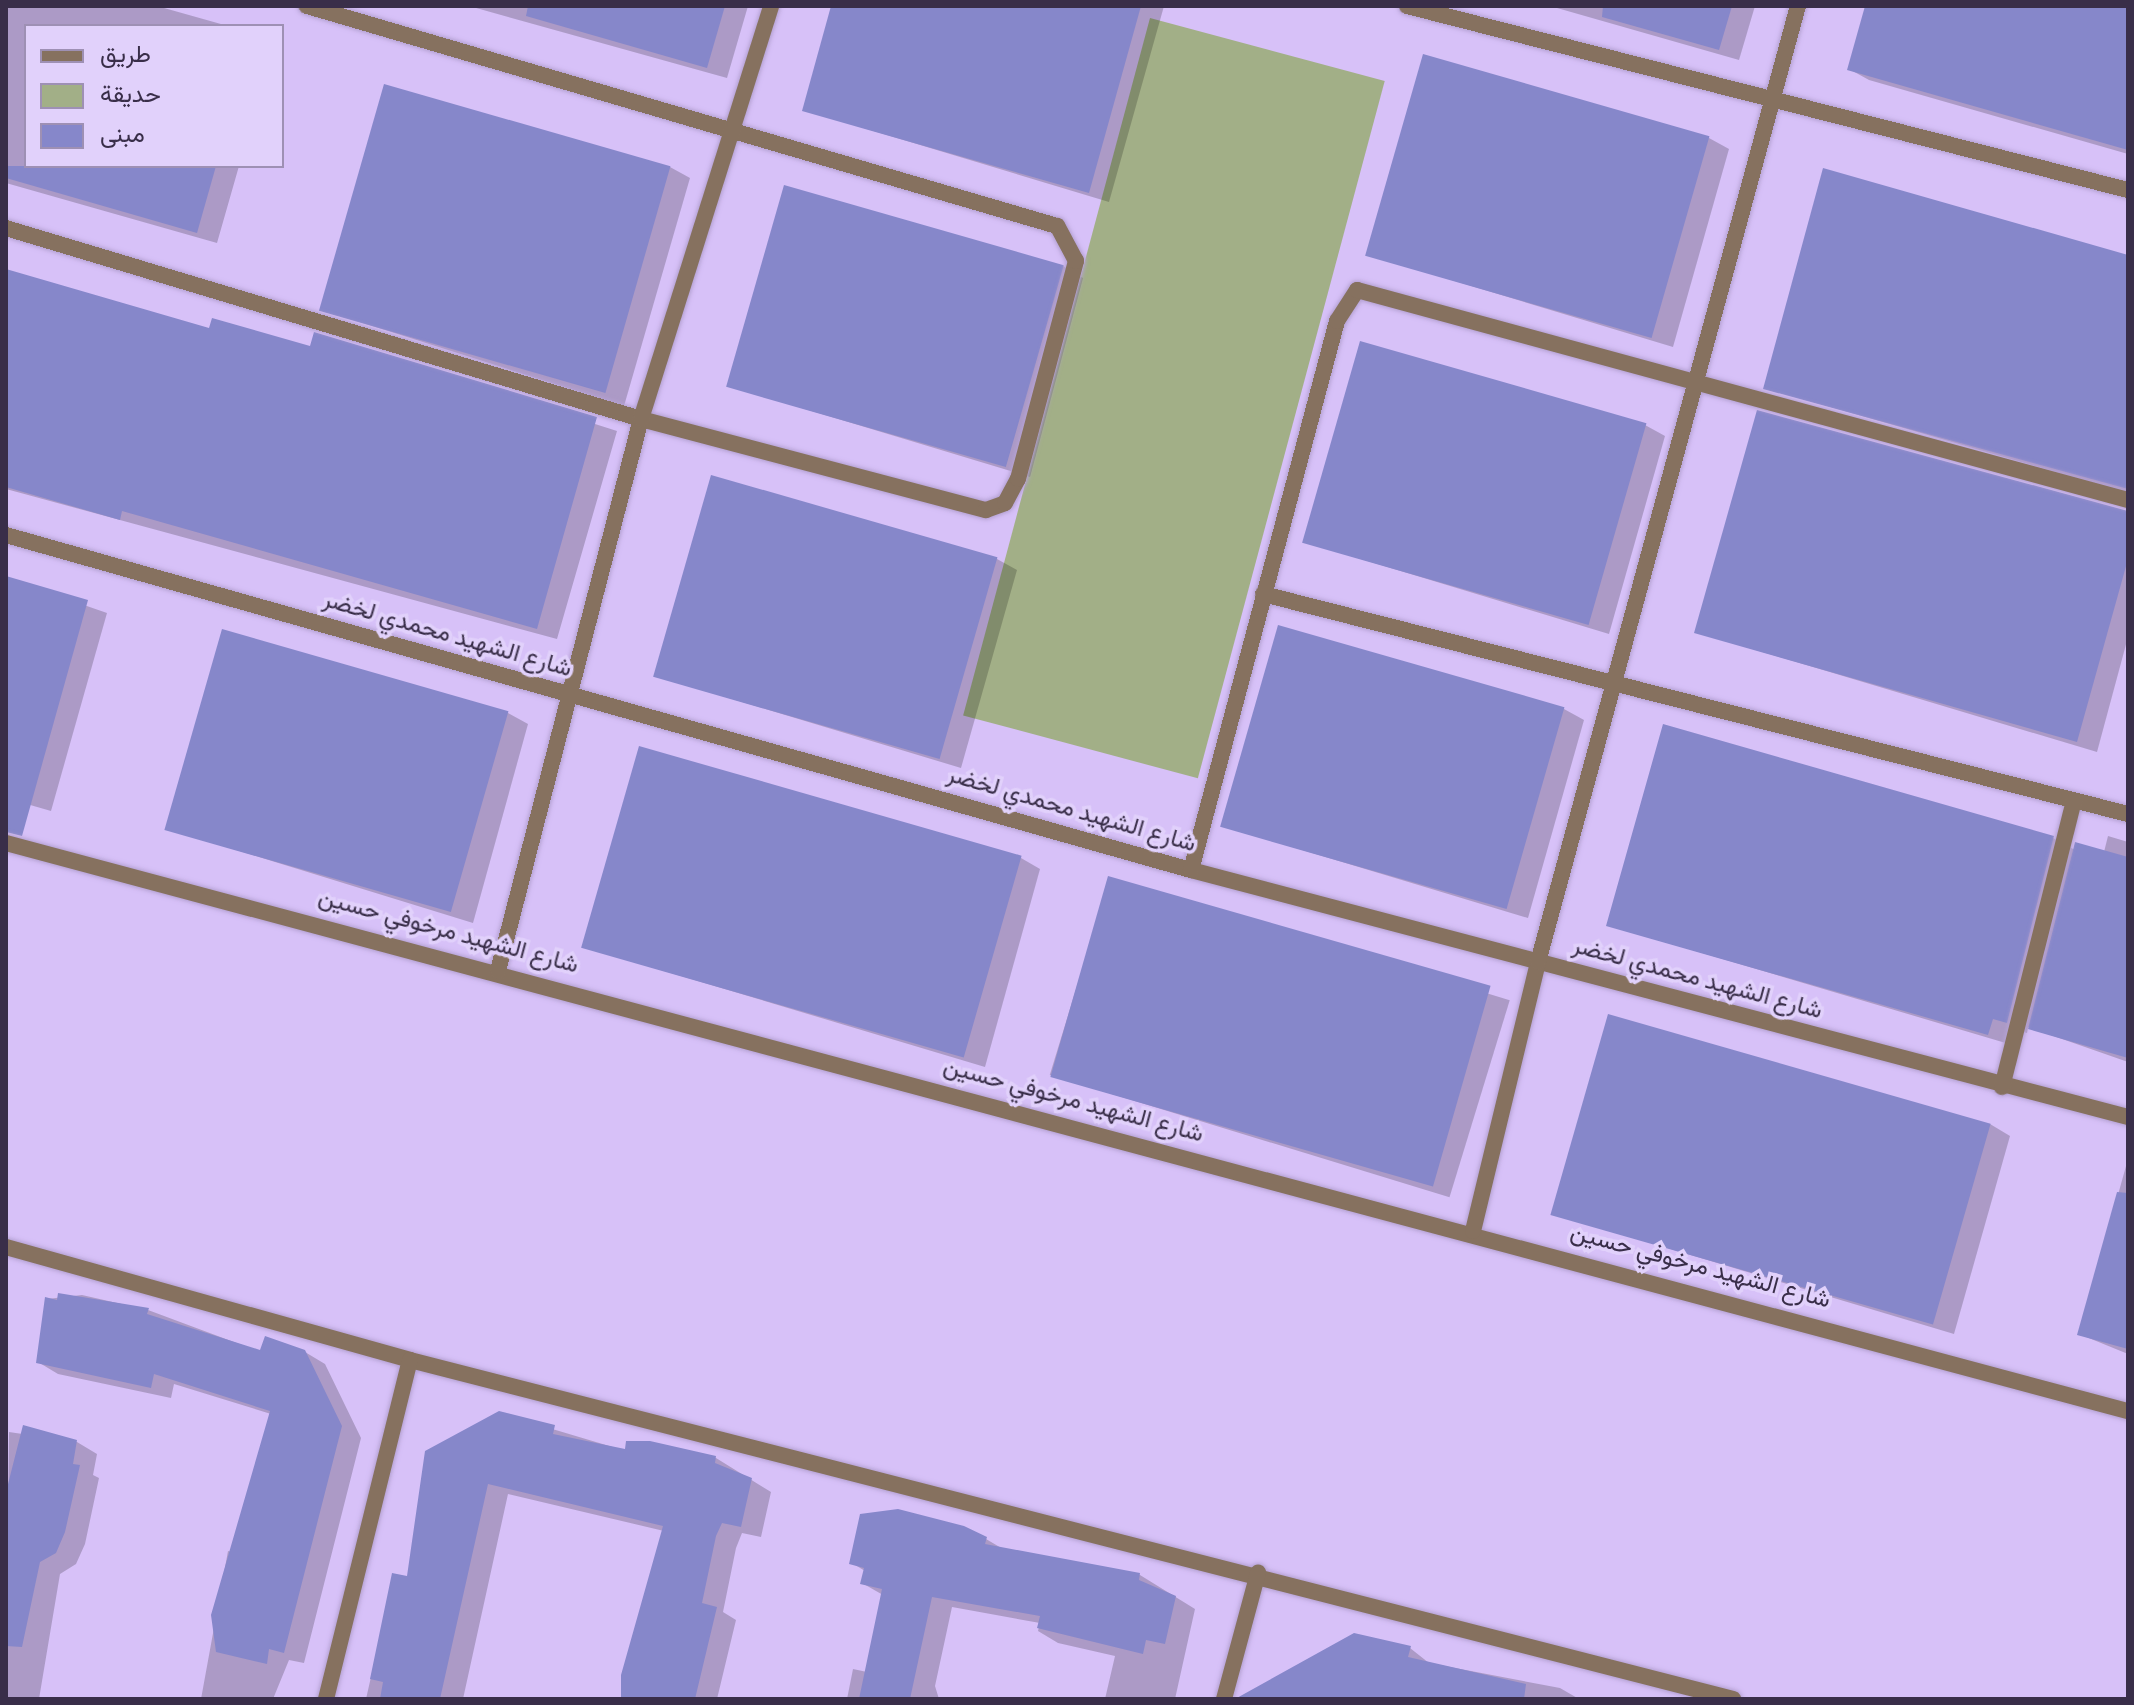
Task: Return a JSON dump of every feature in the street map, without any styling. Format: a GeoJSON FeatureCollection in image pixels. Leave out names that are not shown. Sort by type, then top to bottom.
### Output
{"type":"FeatureCollection","features":[{"type":"Feature","properties":{"kind":"street"},"geometry":{"type":"LineString","coordinates":[[6,228],[641,419],[986,510],[1005,503],[1018,479],[1076,261],[1068,237],[1057,226],[736,135],[307,6]]}},
{"type":"Feature","properties":{"kind":"street"},"geometry":{"type":"LineString","coordinates":[[498,971],[641,419],[736,135],[771,6]]}},
{"type":"Feature","properties":{"kind":"street"},"geometry":{"type":"LineString","coordinates":[[1407,6],[1775,97],[2128,190]]}},
{"type":"Feature","properties":{"kind":"street"},"geometry":{"type":"LineString","coordinates":[[1473,1231],[1538,962],[1612,683],[1700,383],[1798,6]]}},
{"type":"Feature","properties":{"kind":"street"},"geometry":{"type":"LineString","coordinates":[[1191,870],[1337,321],[1357,290],[2128,500]]}},
{"type":"Feature","properties":{"kind":"street","name":"شارع الشهيد محمدي لخضر"},"geometry":{"type":"LineString","coordinates":[[6,535],[1191,870],[2002,1087],[2128,1117]]}},
{"type":"Feature","properties":{"kind":"street"},"geometry":{"type":"LineString","coordinates":[[1263,594],[2128,814]]}},
{"type":"Feature","properties":{"kind":"street"},"geometry":{"type":"LineString","coordinates":[[2002,1087],[2074,801]]}},
{"type":"Feature","properties":{"kind":"street","name":"شارع الشهيد مرخوفي حسين"},"geometry":{"type":"LineString","coordinates":[[6,843],[1473,1231],[2128,1411]]}},
{"type":"Feature","properties":{"kind":"street"},"geometry":{"type":"LineString","coordinates":[[6,1247],[410,1360],[1258,1573],[1733,1699]]}},
{"type":"Feature","properties":{"kind":"street"},"geometry":{"type":"LineString","coordinates":[[326,1699],[410,1360]]}},
{"type":"Feature","properties":{"kind":"street"},"geometry":{"type":"LineString","coordinates":[[1224,1699],[1258,1573]]}},
{"type":"Feature","properties":{"kind":"green space"},"geometry":{"type":"Polygon","coordinates":[[[1150,18],[1385,81],[1198,778],[963,715],[1150,18]]]}},
{"type":"Feature","properties":{"kind":"building"},"geometry":{"type":"Polygon","coordinates":[[[528,6],[725,6],[707,68],[526,16],[528,6]]]}},
{"type":"Feature","properties":{"kind":"building"},"geometry":{"type":"Polygon","coordinates":[[[831,6],[1141,6],[1089,193],[802,111],[831,6]]]}},
{"type":"Feature","properties":{"kind":"building"},"geometry":{"type":"Polygon","coordinates":[[[1603,6],[1732,6],[1719,50],[1602,17],[1603,6]]]}},
{"type":"Feature","properties":{"kind":"building"},"geometry":{"type":"Polygon","coordinates":[[[1865,6],[2128,6],[2128,150],[1847,70],[1865,6]]]}},
{"type":"Feature","properties":{"kind":"building"},"geometry":{"type":"Polygon","coordinates":[[[1423,54],[1709,136],[1652,338],[1365,256],[1423,54]]]}},
{"type":"Feature","properties":{"kind":"building"},"geometry":{"type":"Polygon","coordinates":[[[384,84],[670,166],[605,393],[319,311],[384,84]]]}},
{"type":"Feature","properties":{"kind":"building"},"geometry":{"type":"Polygon","coordinates":[[[6,166],[215,168],[197,233],[6,178],[6,166]]]}},
{"type":"Feature","properties":{"kind":"building"},"geometry":{"type":"Polygon","coordinates":[[[1823,168],[2128,255],[2128,489],[1763,389],[1823,168]]]}},
{"type":"Feature","properties":{"kind":"building"},"geometry":{"type":"Polygon","coordinates":[[[784,185],[1064,265],[1006,467],[726,387],[784,185]]]}},
{"type":"Feature","properties":{"kind":"building"},"geometry":{"type":"Polygon","coordinates":[[[6,269],[209,328],[212,318],[310,346],[314,332],[597,417],[537,629],[122,511],[120,520],[6,487],[6,269]]]}},
{"type":"Feature","properties":{"kind":"building"},"geometry":{"type":"Polygon","coordinates":[[[1360,341],[1646,423],[1589,625],[1302,543],[1360,341]]]}},
{"type":"Feature","properties":{"kind":"building"},"geometry":{"type":"Polygon","coordinates":[[[1757,410],[2128,511],[2128,559],[2077,742],[1694,633],[1757,410]]]}},
{"type":"Feature","properties":{"kind":"building"},"geometry":{"type":"Polygon","coordinates":[[[711,475],[997,557],[940,759],[653,677],[711,475]]]}},
{"type":"Feature","properties":{"kind":"building"},"geometry":{"type":"Polygon","coordinates":[[[6,576],[88,600],[22,836],[6,832],[6,576]]]}},
{"type":"Feature","properties":{"kind":"building"},"geometry":{"type":"Polygon","coordinates":[[[1278,625],[1564,707],[1507,909],[1220,827],[1278,625]]]}},
{"type":"Feature","properties":{"kind":"building"},"geometry":{"type":"Polygon","coordinates":[[[222,629],[508,711],[451,912],[164,830],[222,629]]]}},
{"type":"Feature","properties":{"kind":"building"},"geometry":{"type":"Polygon","coordinates":[[[1663,724],[2054,836],[2007,1023],[1993,1019],[1988,1035],[1606,926],[1663,724]]]}},
{"type":"Feature","properties":{"kind":"building"},"geometry":{"type":"Polygon","coordinates":[[[639,746],[1022,856],[964,1058],[581,948],[639,746]]]}},
{"type":"Feature","properties":{"kind":"building"},"geometry":{"type":"Polygon","coordinates":[[[2075,842],[2128,857],[2128,1058],[2028,1029],[2075,842]]]}},
{"type":"Feature","properties":{"kind":"building"},"geometry":{"type":"Polygon","coordinates":[[[1108,876],[1491,986],[1433,1187],[1050,1077],[1108,876]]]}},
{"type":"Feature","properties":{"kind":"building"},"geometry":{"type":"Polygon","coordinates":[[[1608,1014],[1991,1124],[1933,1325],[1550,1215],[1608,1014]]]}},
{"type":"Feature","properties":{"kind":"building"},"geometry":{"type":"Polygon","coordinates":[[[2117,1192],[2128,1193],[2128,1349],[2077,1335],[2117,1192]]]}},
{"type":"Feature","properties":{"kind":"building"},"geometry":{"type":"Polygon","coordinates":[[[58,1293],[149,1308],[147,1314],[260,1350],[265,1336],[305,1350],[342,1426],[284,1653],[269,1649],[267,1664],[216,1652],[211,1615],[270,1411],[154,1374],[151,1388],[36,1363],[45,1297],[57,1300],[58,1293]]]}},
{"type":"Feature","properties":{"kind":"building"},"geometry":{"type":"Polygon","coordinates":[[[499,1411],[555,1425],[553,1434],[625,1449],[626,1441],[650,1441],[716,1456],[715,1463],[752,1478],[741,1527],[722,1523],[716,1536],[702,1603],[717,1607],[695,1699],[621,1699],[621,1675],[663,1526],[488,1484],[440,1699],[380,1699],[383,1682],[370,1679],[392,1573],[407,1576],[425,1451],[499,1411]]]}},
{"type":"Feature","properties":{"kind":"building"},"geometry":{"type":"Polygon","coordinates":[[[23,1425],[77,1440],[73,1464],[80,1465],[65,1532],[56,1553],[40,1562],[22,1647],[6,1646],[6,1492],[23,1425]]]}},
{"type":"Feature","properties":{"kind":"building"},"geometry":{"type":"Polygon","coordinates":[[[898,1509],[964,1526],[987,1537],[985,1544],[1140,1573],[1139,1580],[1176,1596],[1165,1644],[1146,1640],[1143,1654],[1037,1628],[1040,1616],[932,1597],[910,1699],[859,1699],[882,1589],[860,1584],[864,1568],[849,1564],[860,1514],[898,1509]]]}},
{"type":"Feature","properties":{"kind":"building"},"geometry":{"type":"Polygon","coordinates":[[[1354,1633],[1411,1646],[1408,1657],[1526,1684],[1524,1699],[1235,1699],[1354,1633]]]}}]}
